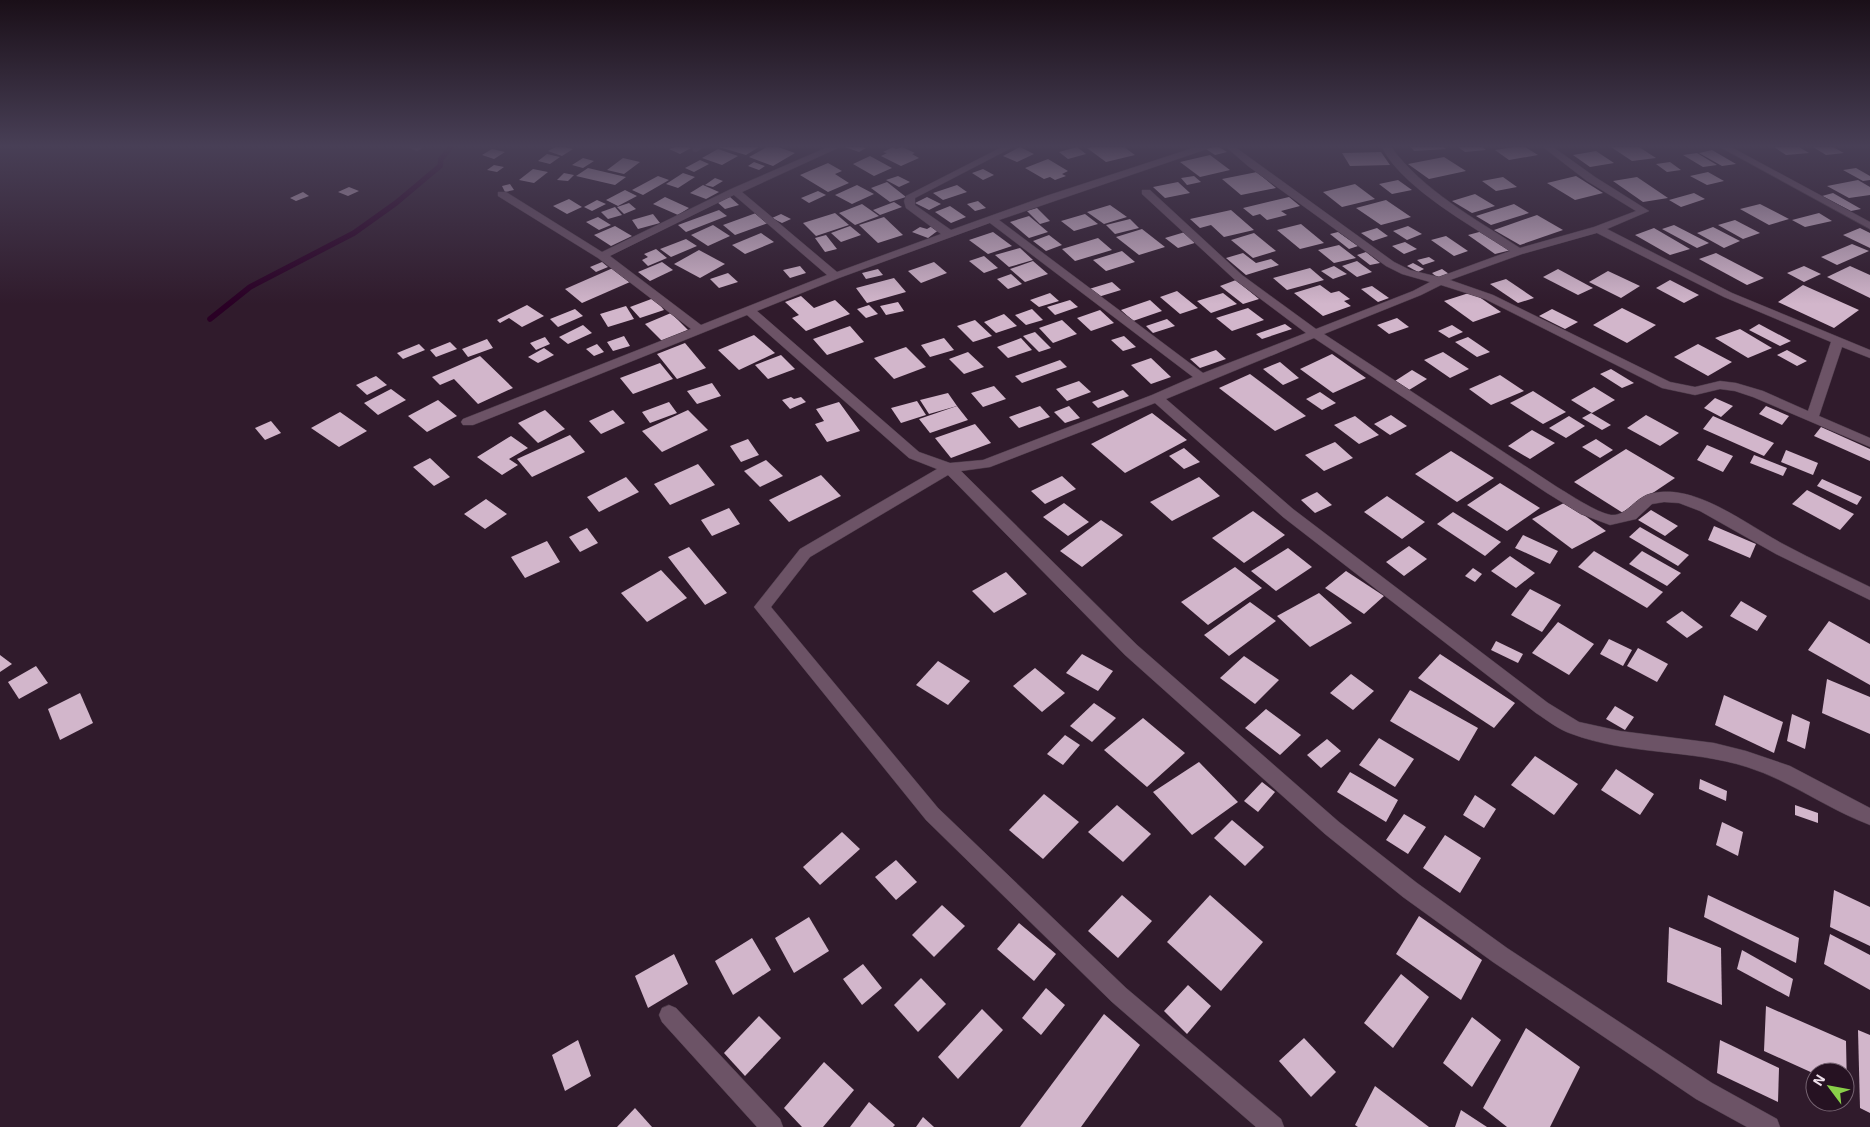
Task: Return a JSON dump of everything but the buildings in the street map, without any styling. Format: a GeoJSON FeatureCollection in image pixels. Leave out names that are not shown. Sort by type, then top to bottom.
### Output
{"type":"FeatureCollection","features":[{"type":"Feature","properties":{"kind":"street"},"geometry":{"type":"LineString","coordinates":[[511,200],[602,256],[700,330]]}},
{"type":"Feature","properties":{"kind":"street"},"geometry":{"type":"LineString","coordinates":[[602,256],[717,200]]}},
{"type":"Feature","properties":{"kind":"street"},"geometry":{"type":"LineString","coordinates":[[745,200],[835,276]]}},
{"type":"Feature","properties":{"kind":"street"},"geometry":{"type":"LineString","coordinates":[[910,200],[910,206],[950,235]]}},
{"type":"Feature","properties":{"kind":"street"},"geometry":{"type":"LineString","coordinates":[[468,422],[835,276],[1050,200]]}},
{"type":"Feature","properties":{"kind":"street"},"geometry":{"type":"LineString","coordinates":[[1154,200],[1238,277],[1314,333],[1552,490],[1586,510],[1610,520],[1631,515],[1648,500],[1664,497],[1680,498],[1705,507],[1781,550],[1870,594]]}},
{"type":"Feature","properties":{"kind":"street"},"geometry":{"type":"LineString","coordinates":[[1300,200],[1377,256],[1406,272],[1458,286],[1489,297],[1666,386],[1695,391],[1720,385],[1736,387],[1758,394],[1870,443]]}},
{"type":"Feature","properties":{"kind":"street"},"geometry":{"type":"LineString","coordinates":[[1442,200],[1518,252]]}},
{"type":"Feature","properties":{"kind":"street"},"geometry":{"type":"LineString","coordinates":[[1273,1127],[1119,995],[932,814],[762,607],[806,553],[948,468],[985,464],[1157,398],[1314,333],[1417,294],[1454,274],[1518,252],[1598,229],[1644,211],[1625,200]]}},
{"type":"Feature","properties":{"kind":"street"},"geometry":{"type":"LineString","coordinates":[[1822,200],[1870,226]]}},
{"type":"Feature","properties":{"kind":"street"},"geometry":{"type":"LineString","coordinates":[[992,220],[1202,378]]}},
{"type":"Feature","properties":{"kind":"street"},"geometry":{"type":"LineString","coordinates":[[1620,220],[1635,242],[1633,247]]}},
{"type":"Feature","properties":{"kind":"street"},"geometry":{"type":"LineString","coordinates":[[1598,229],[1728,295],[1837,342],[1870,354]]}},
{"type":"Feature","properties":{"kind":"street"},"geometry":{"type":"LineString","coordinates":[[748,310],[914,455],[948,468],[1131,650],[1332,828],[1410,890],[1516,966],[1704,1091],[1769,1127]]}},
{"type":"Feature","properties":{"kind":"street"},"geometry":{"type":"LineString","coordinates":[[1812,418],[1837,342]]}},
{"type":"Feature","properties":{"kind":"street"},"geometry":{"type":"LineString","coordinates":[[1157,398],[1288,513],[1550,713],[1575,728],[1620,738],[1714,751],[1746,758],[1784,772],[1870,817]]}},
{"type":"Feature","properties":{"kind":"street"},"geometry":{"type":"LineString","coordinates":[[669,1015],[772,1127]]}},
{"type":"Feature","properties":{"kind":"waterway"},"geometry":{"type":"LineString","coordinates":[[210,319],[250,287],[354,233],[400,200]]}}]}
